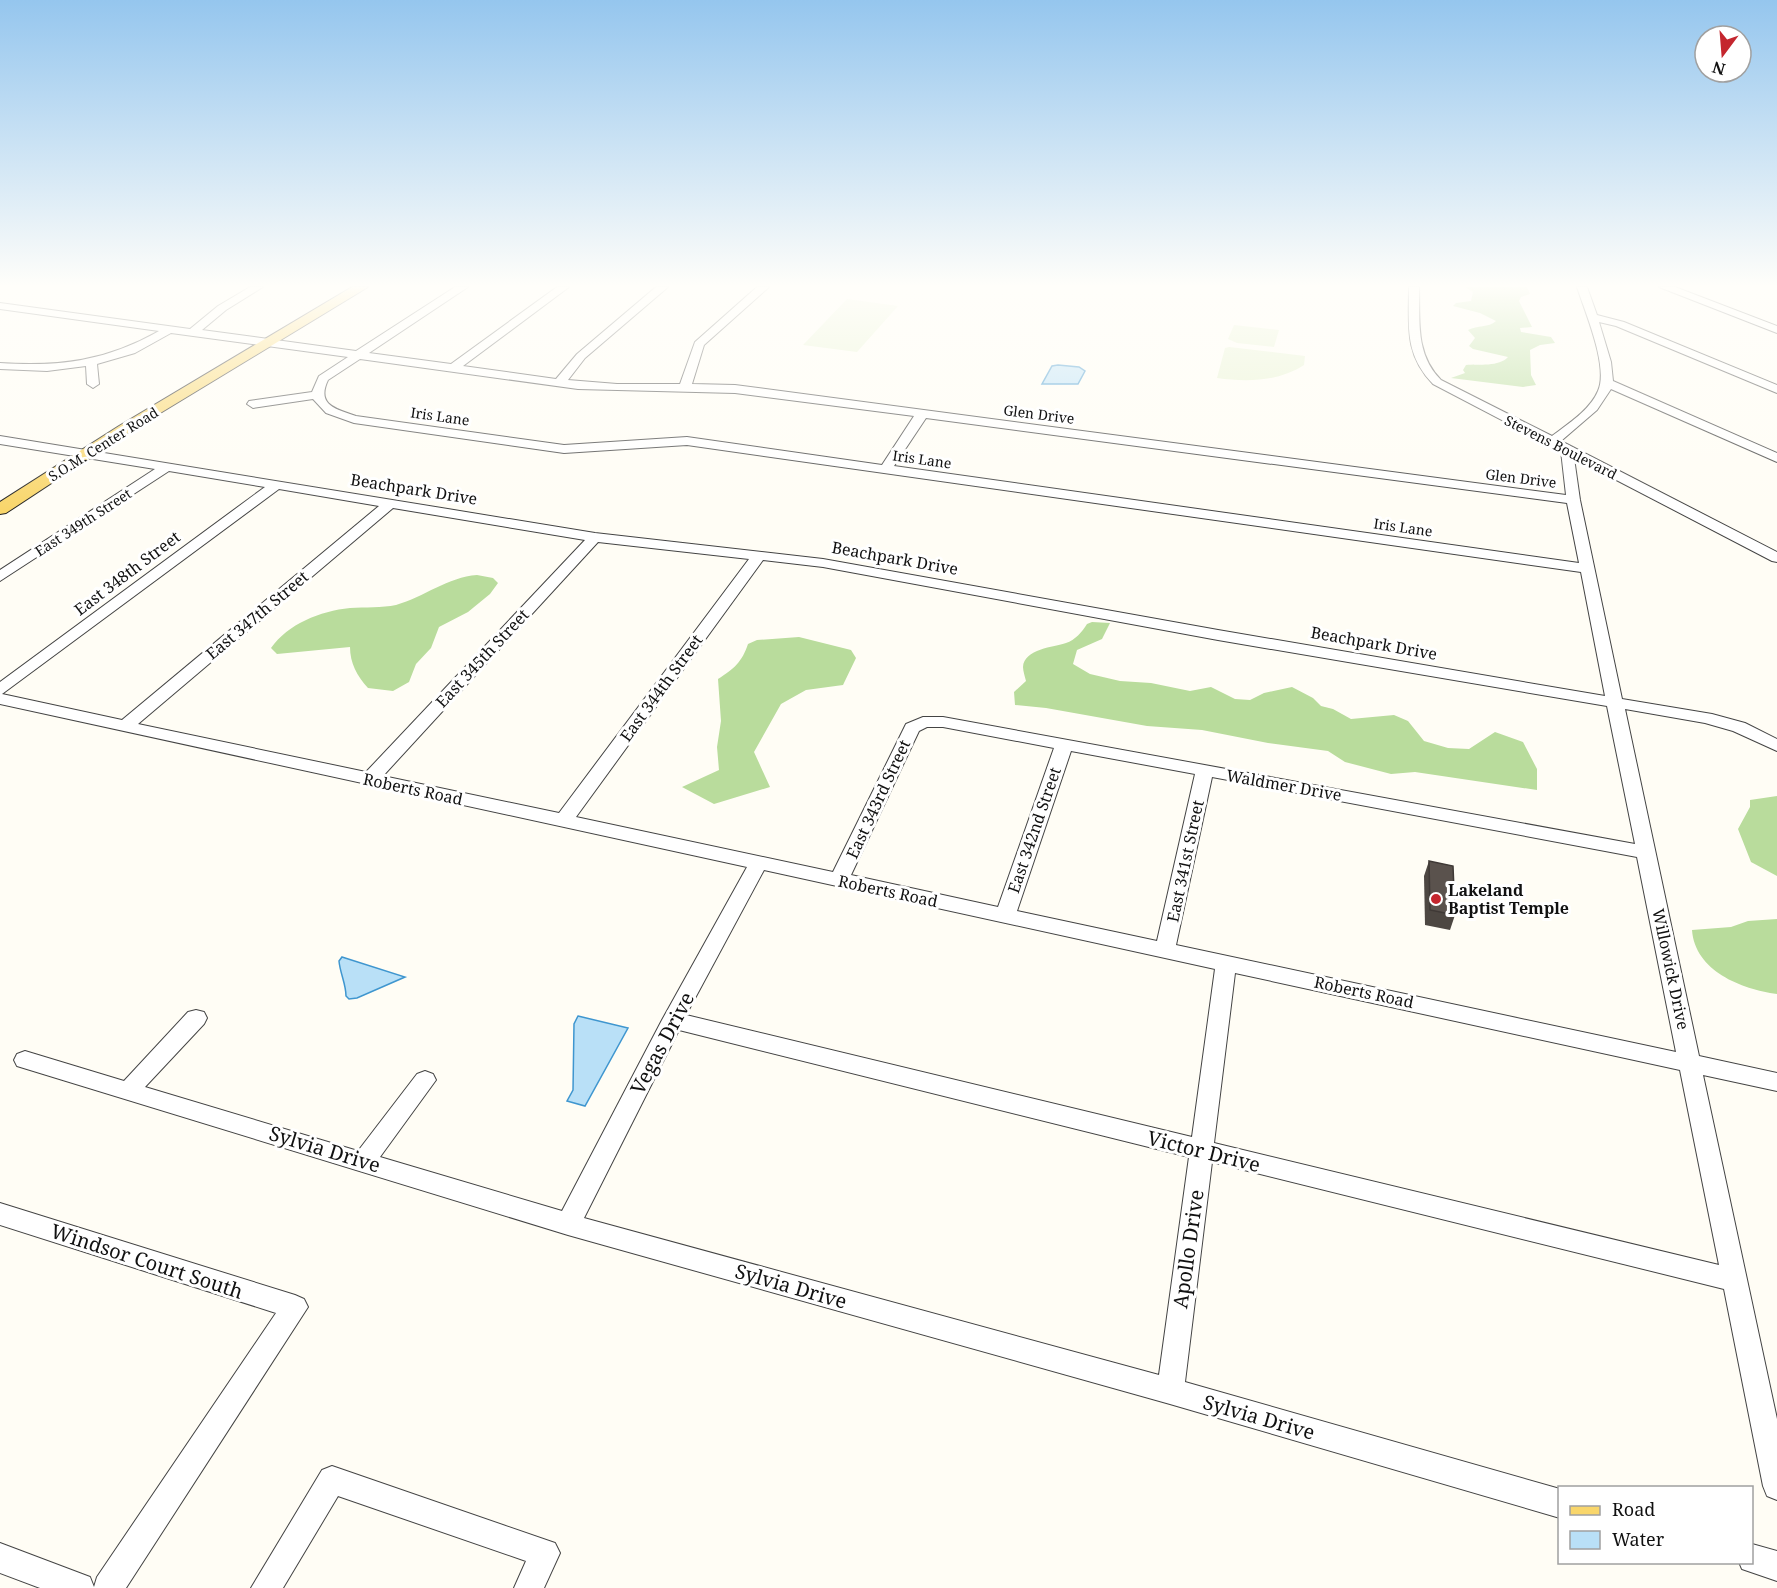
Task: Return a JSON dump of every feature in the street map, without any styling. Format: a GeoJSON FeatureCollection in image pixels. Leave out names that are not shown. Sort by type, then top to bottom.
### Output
{"type":"FeatureCollection","features":[{"type":"Feature","properties":{"kind":"main road","name":"S.O.M. Center Road"},"geometry":{"type":"LineString","coordinates":[[0,495],[70,451],[228,361]]}},
{"type":"Feature","properties":{"kind":"main road","name":"S.O.M. Center Road"},"geometry":{"type":"LineString","coordinates":[[0,509],[232,361]]}},
{"type":"Feature","properties":{"kind":"street"},"geometry":{"type":"LineString","coordinates":[[0,366],[21,368],[94,361]]}},
{"type":"Feature","properties":{"kind":"street"},"geometry":{"type":"LineString","coordinates":[[253,404],[316,395],[316,390],[323,378],[347,361]]}},
{"type":"Feature","properties":{"kind":"street","name":"Glen Drive"},"geometry":{"type":"LineString","coordinates":[[402,361],[605,388],[685,386],[735,389],[1573,500]]}},
{"type":"Feature","properties":{"kind":"street"},"geometry":{"type":"LineString","coordinates":[[453,368],[462,361]]}},
{"type":"Feature","properties":{"kind":"street"},"geometry":{"type":"LineString","coordinates":[[559,383],[577,361]]}},
{"type":"Feature","properties":{"kind":"street"},"geometry":{"type":"LineString","coordinates":[[685,386],[693,361]]}},
{"type":"Feature","properties":{"kind":"street","name":"Stevens Boulevard"},"geometry":{"type":"LineString","coordinates":[[1420,361],[1426,373],[1455,393],[1777,558]]}},
{"type":"Feature","properties":{"kind":"street"},"geometry":{"type":"LineString","coordinates":[[1559,447],[1599,399],[1607,382],[1604,361]]}},
{"type":"Feature","properties":{"kind":"street"},"geometry":{"type":"LineString","coordinates":[[1710,361],[1777,389]]}},
{"type":"Feature","properties":{"kind":"street"},"geometry":{"type":"LineString","coordinates":[[91,362],[93,384]]}},
{"type":"Feature","properties":{"kind":"street"},"geometry":{"type":"LineString","coordinates":[[1607,382],[1777,458]]}},
{"type":"Feature","properties":{"kind":"street","name":"Iris Lane"},"geometry":{"type":"LineString","coordinates":[[316,395],[328,409],[354,419],[564,449],[595,449],[664,440],[687,441],[1589,569]]}},
{"type":"Feature","properties":{"kind":"street"},"geometry":{"type":"LineString","coordinates":[[886,469],[922,414]]}},
{"type":"Feature","properties":{"kind":"street","name":"Beachpark Drive"},"geometry":{"type":"LineString","coordinates":[[0,440],[595,537],[823,563],[1717,721],[1739,727],[1777,746]]}},
{"type":"Feature","properties":{"kind":"street","name":"Willowick Drive"},"geometry":{"type":"LineString","coordinates":[[1559,447],[1589,569],[1777,1486]]}},
{"type":"Feature","properties":{"kind":"street","name":"East 349th Street"},"geometry":{"type":"LineString","coordinates":[[0,577],[167,467]]}},
{"type":"Feature","properties":{"kind":"street","name":"East 348th Street"},"geometry":{"type":"LineString","coordinates":[[0,690],[276,485]]}},
{"type":"Feature","properties":{"kind":"street","name":"East 347th Street"},"geometry":{"type":"LineString","coordinates":[[124,727],[390,504]]}},
{"type":"Feature","properties":{"kind":"street","name":"East 345th Street"},"geometry":{"type":"LineString","coordinates":[[369,780],[595,537]]}},
{"type":"Feature","properties":{"kind":"street","name":"East 344th Street"},"geometry":{"type":"LineString","coordinates":[[563,821],[759,556]]}},
{"type":"Feature","properties":{"kind":"street","name":"Roberts Road"},"geometry":{"type":"LineString","coordinates":[[0,699],[1777,1082]]}},
{"type":"Feature","properties":{"kind":"street","name":"Waldmer Drive"},"geometry":{"type":"LineString","coordinates":[[922,722],[943,722],[1646,852]]}},
{"type":"Feature","properties":{"kind":"street","name":"East 343rd Street"},"geometry":{"type":"LineString","coordinates":[[839,880],[912,728],[922,722]]}},
{"type":"Feature","properties":{"kind":"street","name":"East 342nd Street"},"geometry":{"type":"LineString","coordinates":[[1005,916],[1064,745]]}},
{"type":"Feature","properties":{"kind":"street","name":"East 341st Street"},"geometry":{"type":"LineString","coordinates":[[1165,950],[1205,771]]}},
{"type":"Feature","properties":{"kind":"street","name":"Vegas Drive"},"geometry":{"type":"LineString","coordinates":[[568,1224],[673,1020],[758,864]]}},
{"type":"Feature","properties":{"kind":"street","name":"Apollo Drive"},"geometry":{"type":"LineString","coordinates":[[1170,1391],[1226,964]]}},
{"type":"Feature","properties":{"kind":"street"},"geometry":{"type":"LineString","coordinates":[[129,1090],[196,1018]]}},
{"type":"Feature","properties":{"kind":"street","name":"Victor Drive"},"geometry":{"type":"LineString","coordinates":[[673,1020],[1736,1281]]}},
{"type":"Feature","properties":{"kind":"street","name":"Sylvia Drive"},"geometry":{"type":"LineString","coordinates":[[25,1060],[568,1224],[1170,1391],[1558,1503]]}},
{"type":"Feature","properties":{"kind":"street"},"geometry":{"type":"LineString","coordinates":[[364,1161],[425,1080]]}},
{"type":"Feature","properties":{"kind":"street","name":"Windsor Court South"},"geometry":{"type":"LineString","coordinates":[[0,1214],[295,1307],[108,1588]]}},
{"type":"Feature","properties":{"kind":"street"},"geometry":{"type":"LineString","coordinates":[[266,1588],[332,1480],[544,1553],[529,1588]]}},
{"type":"Feature","properties":{"kind":"street"},"geometry":{"type":"LineString","coordinates":[[0,1558],[79,1588]]}},
{"type":"Feature","properties":{"kind":"street"},"geometry":{"type":"LineString","coordinates":[[1753,1559],[1777,1566]]}},
{"type":"Feature","properties":{"kind":"green space"},"geometry":{"type":"Polygon","coordinates":[[[1222,361],[1304,361],[1304,365],[1294,371],[1273,378],[1239,380],[1217,378],[1222,361]]]}},
{"type":"Feature","properties":{"kind":"green space"},"geometry":{"type":"Polygon","coordinates":[[[1530,361],[1531,375],[1536,385],[1523,387],[1451,378],[1465,373],[1463,370],[1466,365],[1530,361]]]}},
{"type":"Feature","properties":{"kind":"green space"},"geometry":{"type":"Polygon","coordinates":[[[477,575],[493,578],[498,583],[490,594],[468,612],[439,627],[431,648],[416,664],[409,682],[393,691],[368,688],[355,669],[350,647],[277,654],[271,648],[286,632],[306,620],[327,612],[396,605],[456,579],[477,575]]]}},
{"type":"Feature","properties":{"kind":"green space"},"geometry":{"type":"Polygon","coordinates":[[[1092,622],[1110,623],[1102,639],[1077,650],[1073,664],[1090,674],[1120,681],[1151,683],[1190,691],[1211,687],[1235,699],[1250,700],[1264,693],[1292,687],[1313,698],[1321,706],[1333,709],[1351,719],[1394,715],[1408,721],[1424,741],[1448,748],[1469,749],[1495,732],[1523,742],[1537,769],[1537,790],[1415,772],[1391,774],[1345,762],[1328,751],[1268,743],[1202,730],[1147,726],[1046,708],[1015,705],[1014,692],[1026,681],[1023,667],[1028,656],[1040,650],[1069,642],[1092,622]]]}},
{"type":"Feature","properties":{"kind":"green space"},"geometry":{"type":"Polygon","coordinates":[[[799,637],[851,650],[856,658],[843,685],[806,690],[781,704],[754,752],[770,787],[714,804],[682,787],[719,770],[717,747],[721,721],[718,679],[737,665],[748,644],[757,640],[799,637]]]}},
{"type":"Feature","properties":{"kind":"green space"},"geometry":{"type":"Polygon","coordinates":[[[1777,796],[1777,876],[1751,862],[1738,829],[1750,807],[1750,800],[1777,796]]]}},
{"type":"Feature","properties":{"kind":"green space"},"geometry":{"type":"Polygon","coordinates":[[[1777,919],[1777,994],[1749,988],[1722,975],[1701,957],[1695,944],[1692,930],[1731,927],[1748,921],[1777,919]]]}},
{"type":"Feature","properties":{"kind":"water"},"geometry":{"type":"Polygon","coordinates":[[[1052,366],[1079,367],[1085,371],[1078,384],[1042,384],[1052,366]]]}},
{"type":"Feature","properties":{"kind":"water"},"geometry":{"type":"Polygon","coordinates":[[[342,957],[405,977],[357,998],[349,999],[346,996],[339,961],[342,957]]]}},
{"type":"Feature","properties":{"kind":"water"},"geometry":{"type":"Polygon","coordinates":[[[578,1016],[628,1028],[585,1106],[567,1101],[573,1090],[574,1024],[578,1016]]]}},
{"type":"Feature","properties":{"kind":"building"},"geometry":{"type":"Polygon","coordinates":[[[1429,861],[1453,866],[1455,915],[1430,910],[1429,861]]]}},
{"type":"Feature","properties":{"kind":"place","name":"Lakeland Baptist Temple"},"geometry":{"type":"Point","coordinates":[1436,899]}}]}
